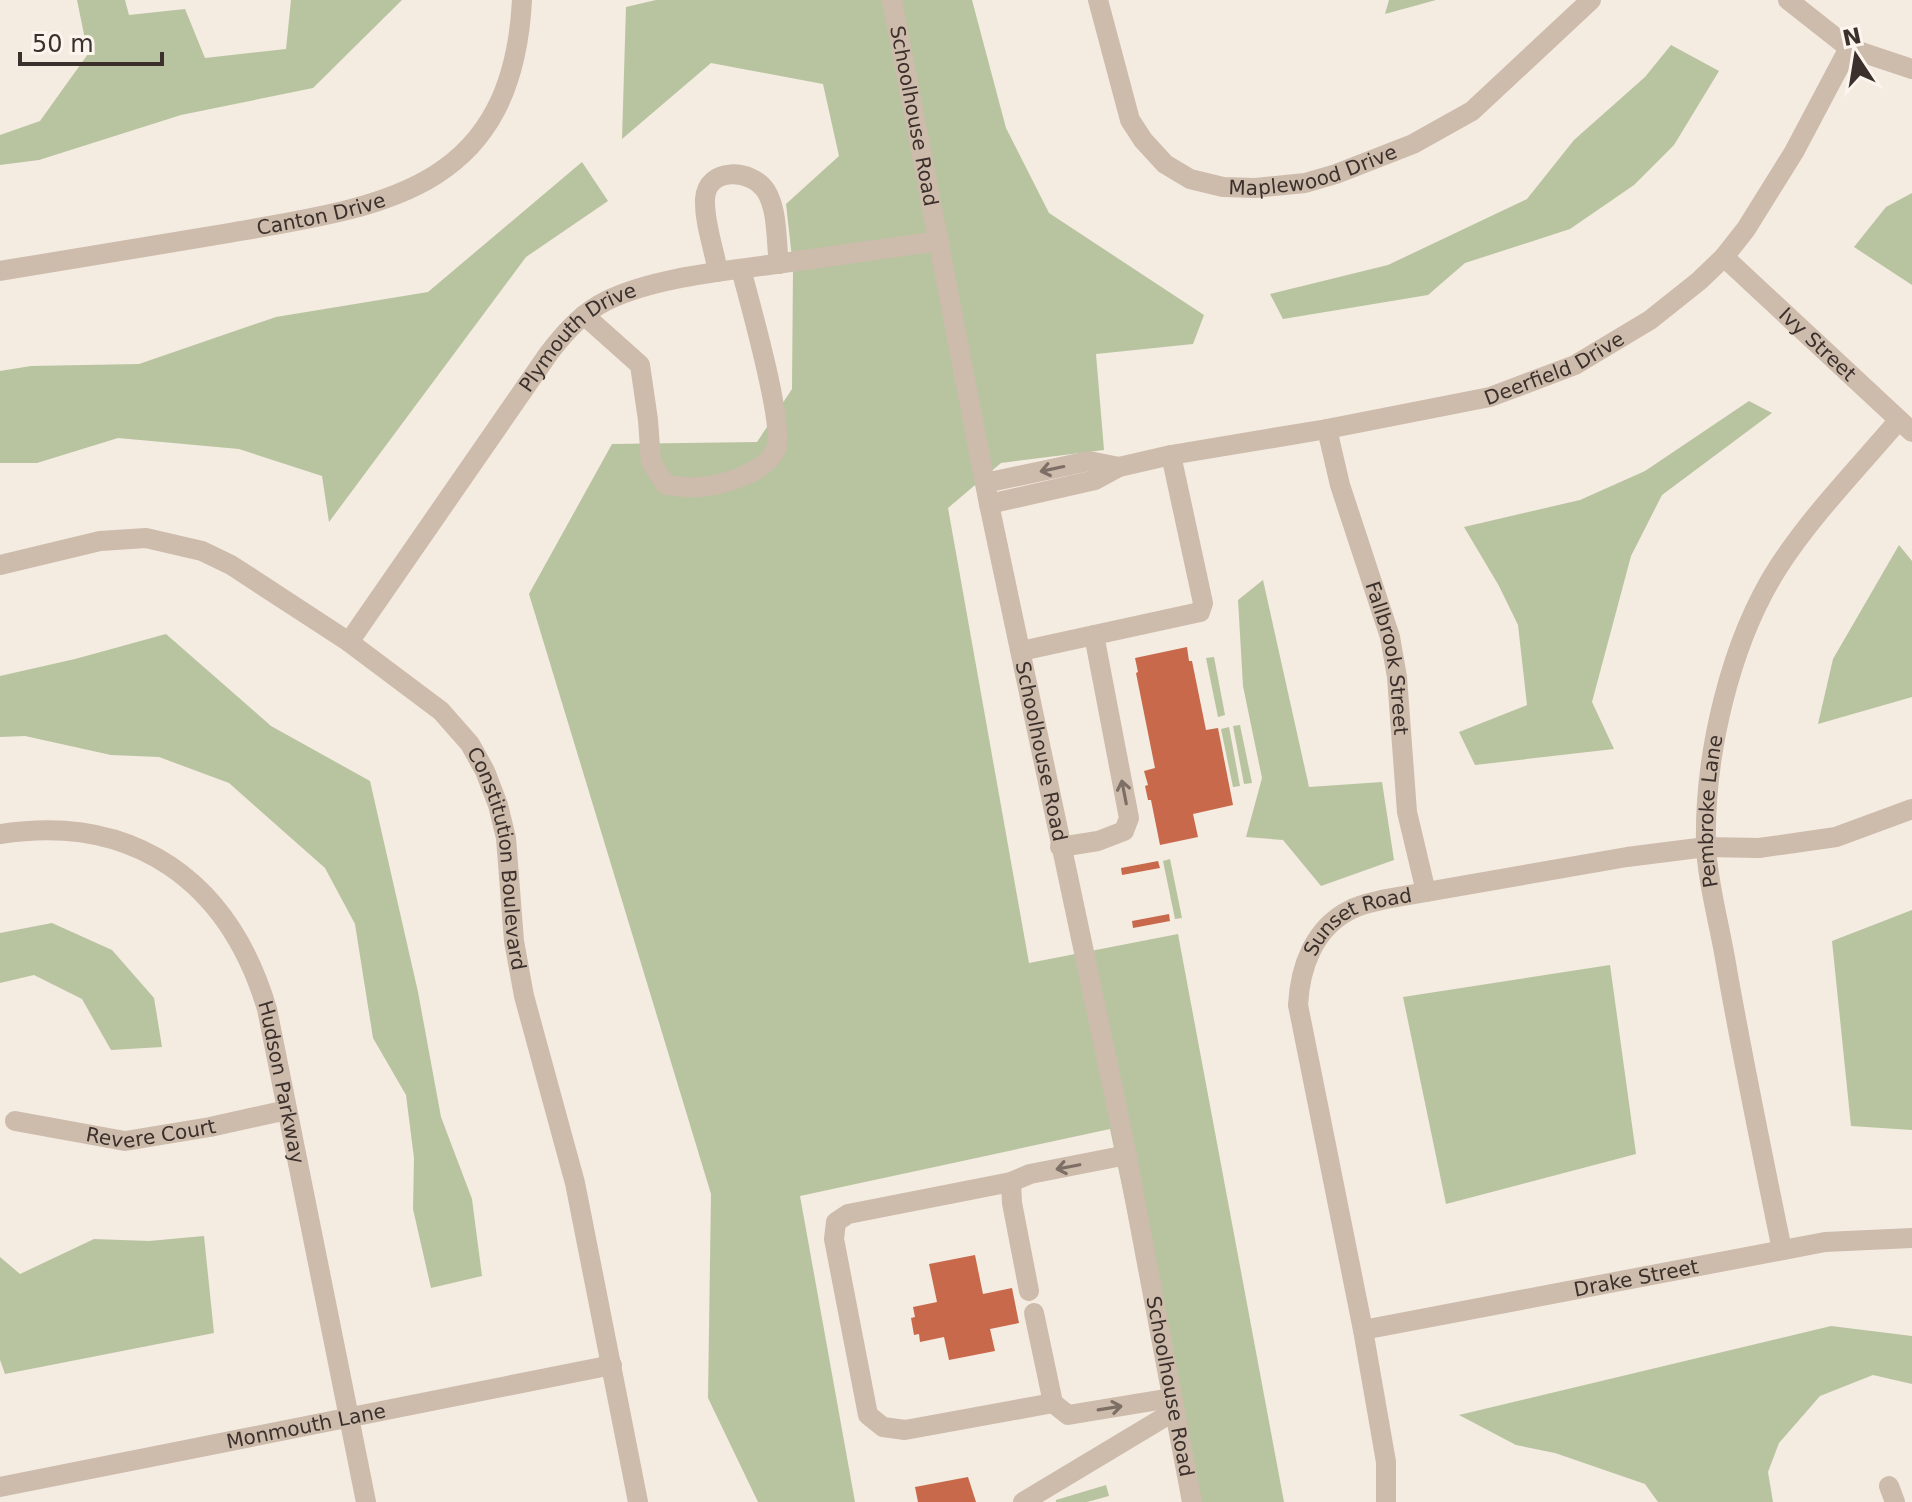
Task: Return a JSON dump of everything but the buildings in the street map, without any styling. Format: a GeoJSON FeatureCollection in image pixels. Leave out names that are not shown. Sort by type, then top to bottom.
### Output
{"type":"FeatureCollection","features":[{"type":"Feature","properties":{"kind":"street","name":"Canton Drive"},"geometry":{"type":"LineString","coordinates":[[0,271],[327,216],[423,185],[452,164],[479,136],[495,113],[511,76],[520,37],[522,0]]}},
{"type":"Feature","properties":{"kind":"street","name":"Schoolhouse Road"},"geometry":{"type":"LineString","coordinates":[[892,0],[989,504],[1127,1155],[1192,1502]]}},
{"type":"Feature","properties":{"kind":"street","name":"Maplewood Drive"},"geometry":{"type":"LineString","coordinates":[[1098,0],[1130,120],[1143,140],[1165,164],[1190,179],[1223,187],[1255,188],[1305,183],[1336,174],[1413,144],[1472,111],[1591,0]]}},
{"type":"Feature","properties":{"kind":"street"},"geometry":{"type":"LineString","coordinates":[[1788,0],[1849,48],[1912,69]]}},
{"type":"Feature","properties":{"kind":"street","name":"Deerfield Drive"},"geometry":{"type":"LineString","coordinates":[[989,504],[1095,480],[1119,467],[1171,455],[1490,397],[1575,365],[1650,320],[1724,257],[1746,229],[1794,152],[1849,48]]}},
{"type":"Feature","properties":{"kind":"street"},"geometry":{"type":"LineString","coordinates":[[718,272],[705,197],[709,185],[722,176],[740,173],[765,189],[771,202],[779,264]]}},
{"type":"Feature","properties":{"kind":"street","name":"Plymouth Drive"},"geometry":{"type":"LineString","coordinates":[[349,642],[549,353],[584,315],[633,289],[718,272],[939,241]]}},
{"type":"Feature","properties":{"kind":"street","name":"Ivy Street"},"geometry":{"type":"LineString","coordinates":[[1724,257],[1905,427]]}},
{"type":"Feature","properties":{"kind":"street"},"geometry":{"type":"LineString","coordinates":[[584,315],[640,365],[651,462],[666,485],[696,487],[746,476],[769,461],[778,446],[771,389],[741,269]]}},
{"type":"Feature","properties":{"kind":"street","name":"Pembroke Lane"},"geometry":{"type":"LineString","coordinates":[[1782,1250],[1741,1048],[1706,847],[1708,787],[1724,696],[1738,651],[1778,567],[1814,518],[1905,427]]}},
{"type":"Feature","properties":{"kind":"street","name":"Fallbrook Street"},"geometry":{"type":"LineString","coordinates":[[1327,429],[1340,485],[1390,637],[1397,677],[1407,812],[1426,892]]}},
{"type":"Feature","properties":{"kind":"street"},"geometry":{"type":"LineString","coordinates":[[1021,651],[1200,612],[1203,603],[1171,455]]}},
{"type":"Feature","properties":{"kind":"street","name":"Deerfield Drive"},"geometry":{"type":"LineString","coordinates":[[985,483],[1089,461],[1119,467]]}},
{"type":"Feature","properties":{"kind":"street","name":"Constitution Boulevard"},"geometry":{"type":"LineString","coordinates":[[0,565],[100,541],[146,538],[202,551],[231,565],[349,642],[441,711],[470,744],[485,771],[506,838],[514,941],[524,996],[575,1183],[638,1502]]}},
{"type":"Feature","properties":{"kind":"street"},"geometry":{"type":"LineString","coordinates":[[1060,847],[1098,841],[1124,831],[1129,818],[1094,635]]}},
{"type":"Feature","properties":{"kind":"street","name":"Sunset Road"},"geometry":{"type":"LineString","coordinates":[[1386,1502],[1386,1462],[1363,1330],[1298,1005],[1299,983],[1314,942],[1332,921],[1352,908],[1627,857],[1706,847],[1759,848],[1836,837],[1912,809]]}},
{"type":"Feature","properties":{"kind":"street","name":"Hudson Parkway"},"geometry":{"type":"LineString","coordinates":[[0,834],[53,830],[123,840],[177,870],[240,940],[259,982],[366,1502]]}},
{"type":"Feature","properties":{"kind":"street","name":"Revere Court"},"geometry":{"type":"LineString","coordinates":[[15,1121],[125,1141],[287,1110]]}},
{"type":"Feature","properties":{"kind":"street"},"geometry":{"type":"LineString","coordinates":[[1053,1403],[905,1430],[883,1427],[868,1415],[834,1239],[836,1222],[848,1214],[1011,1182],[1030,1174],[1127,1155]]}},
{"type":"Feature","properties":{"kind":"street"},"geometry":{"type":"LineString","coordinates":[[1011,1182],[1012,1203],[1029,1291]]}},
{"type":"Feature","properties":{"kind":"street","name":"Drake Street"},"geometry":{"type":"LineString","coordinates":[[1363,1330],[1825,1242],[1912,1238]]}},
{"type":"Feature","properties":{"kind":"street"},"geometry":{"type":"LineString","coordinates":[[1034,1313],[1053,1403],[1068,1415],[1172,1405]]}},
{"type":"Feature","properties":{"kind":"street","name":"Monmouth Lane"},"geometry":{"type":"LineString","coordinates":[[0,1487],[612,1365]]}},
{"type":"Feature","properties":{"kind":"street"},"geometry":{"type":"LineString","coordinates":[[1023,1502],[1172,1405]]}},
{"type":"Feature","properties":{"kind":"green space"},"geometry":{"type":"Polygon","coordinates":[[[77,0],[125,0],[129,15],[185,9],[205,58],[286,49],[291,0],[402,0],[313,88],[181,115],[39,160],[0,165],[0,135],[40,121],[88,54],[77,0]]]}},
{"type":"Feature","properties":{"kind":"green space"},"geometry":{"type":"Polygon","coordinates":[[[656,0],[972,0],[1006,128],[1049,213],[1204,315],[1193,344],[1096,354],[1104,450],[1001,463],[948,508],[1029,963],[1178,934],[1284,1502],[1189,1502],[1110,1129],[800,1196],[855,1502],[758,1502],[708,1398],[711,1194],[529,594],[612,444],[757,442],[792,389],[793,267],[786,204],[839,156],[823,84],[711,63],[622,139],[626,7],[656,0]]]}},
{"type":"Feature","properties":{"kind":"green space"},"geometry":{"type":"Polygon","coordinates":[[[1389,0],[1436,0],[1385,14],[1389,0]]]}},
{"type":"Feature","properties":{"kind":"green space"},"geometry":{"type":"Polygon","coordinates":[[[1671,45],[1719,71],[1674,145],[1634,185],[1570,229],[1465,263],[1428,295],[1283,319],[1270,294],[1388,265],[1527,199],[1574,140],[1645,77],[1671,45]]]}},
{"type":"Feature","properties":{"kind":"green space"},"geometry":{"type":"Polygon","coordinates":[[[582,162],[608,201],[526,257],[329,522],[322,476],[239,449],[118,438],[37,463],[0,463],[0,371],[31,366],[139,364],[276,317],[428,292],[582,162]]]}},
{"type":"Feature","properties":{"kind":"green space"},"geometry":{"type":"Polygon","coordinates":[[[1912,193],[1912,285],[1854,247],[1886,207],[1912,193]]]}},
{"type":"Feature","properties":{"kind":"green space"},"geometry":{"type":"Polygon","coordinates":[[[1749,401],[1772,413],[1662,495],[1631,556],[1592,702],[1614,749],[1475,765],[1459,732],[1527,705],[1518,625],[1464,527],[1580,500],[1645,471],[1749,401]]]}},
{"type":"Feature","properties":{"kind":"green space"},"geometry":{"type":"Polygon","coordinates":[[[1899,545],[1912,561],[1912,697],[1818,724],[1833,659],[1899,545]]]}},
{"type":"Feature","properties":{"kind":"green space"},"geometry":{"type":"Polygon","coordinates":[[[1263,580],[1309,787],[1382,782],[1394,860],[1321,886],[1283,840],[1246,837],[1262,778],[1243,686],[1238,600],[1263,580]]]}},
{"type":"Feature","properties":{"kind":"green space"},"geometry":{"type":"Polygon","coordinates":[[[166,634],[271,726],[370,781],[418,992],[441,1117],[472,1199],[482,1276],[431,1288],[413,1209],[414,1158],[406,1095],[373,1038],[355,924],[325,868],[229,783],[159,757],[111,755],[25,736],[0,737],[0,676],[166,634]]]}},
{"type":"Feature","properties":{"kind":"green space"},"geometry":{"type":"Polygon","coordinates":[[[1214,657],[1225,715],[1218,717],[1206,658],[1214,657]]]}},
{"type":"Feature","properties":{"kind":"green space"},"geometry":{"type":"Polygon","coordinates":[[[1240,725],[1252,783],[1244,784],[1233,726],[1240,725]]]}},
{"type":"Feature","properties":{"kind":"green space"},"geometry":{"type":"Polygon","coordinates":[[[1229,727],[1240,786],[1233,787],[1221,729],[1229,727]]]}},
{"type":"Feature","properties":{"kind":"green space"},"geometry":{"type":"Polygon","coordinates":[[[1170,859],[1182,918],[1175,919],[1163,861],[1170,859]]]}},
{"type":"Feature","properties":{"kind":"green space"},"geometry":{"type":"Polygon","coordinates":[[[1912,910],[1912,1130],[1851,1126],[1832,941],[1912,910]]]}},
{"type":"Feature","properties":{"kind":"green space"},"geometry":{"type":"Polygon","coordinates":[[[52,923],[112,950],[154,998],[162,1047],[111,1050],[82,999],[34,975],[0,983],[0,933],[52,923]]]}},
{"type":"Feature","properties":{"kind":"green space"},"geometry":{"type":"Polygon","coordinates":[[[1610,965],[1636,1154],[1446,1204],[1403,997],[1610,965]]]}},
{"type":"Feature","properties":{"kind":"green space"},"geometry":{"type":"Polygon","coordinates":[[[204,1236],[214,1333],[5,1374],[0,1360],[0,1257],[20,1274],[94,1239],[149,1241],[204,1236]]]}},
{"type":"Feature","properties":{"kind":"green space"},"geometry":{"type":"Polygon","coordinates":[[[1831,1326],[1912,1336],[1912,1384],[1873,1375],[1820,1396],[1779,1443],[1768,1472],[1773,1502],[1658,1502],[1645,1484],[1555,1453],[1516,1445],[1459,1415],[1831,1326]]]}},
{"type":"Feature","properties":{"kind":"green space"},"geometry":{"type":"Polygon","coordinates":[[[1106,1485],[1109,1496],[1087,1502],[1056,1502],[1056,1500],[1106,1485]]]}}]}
